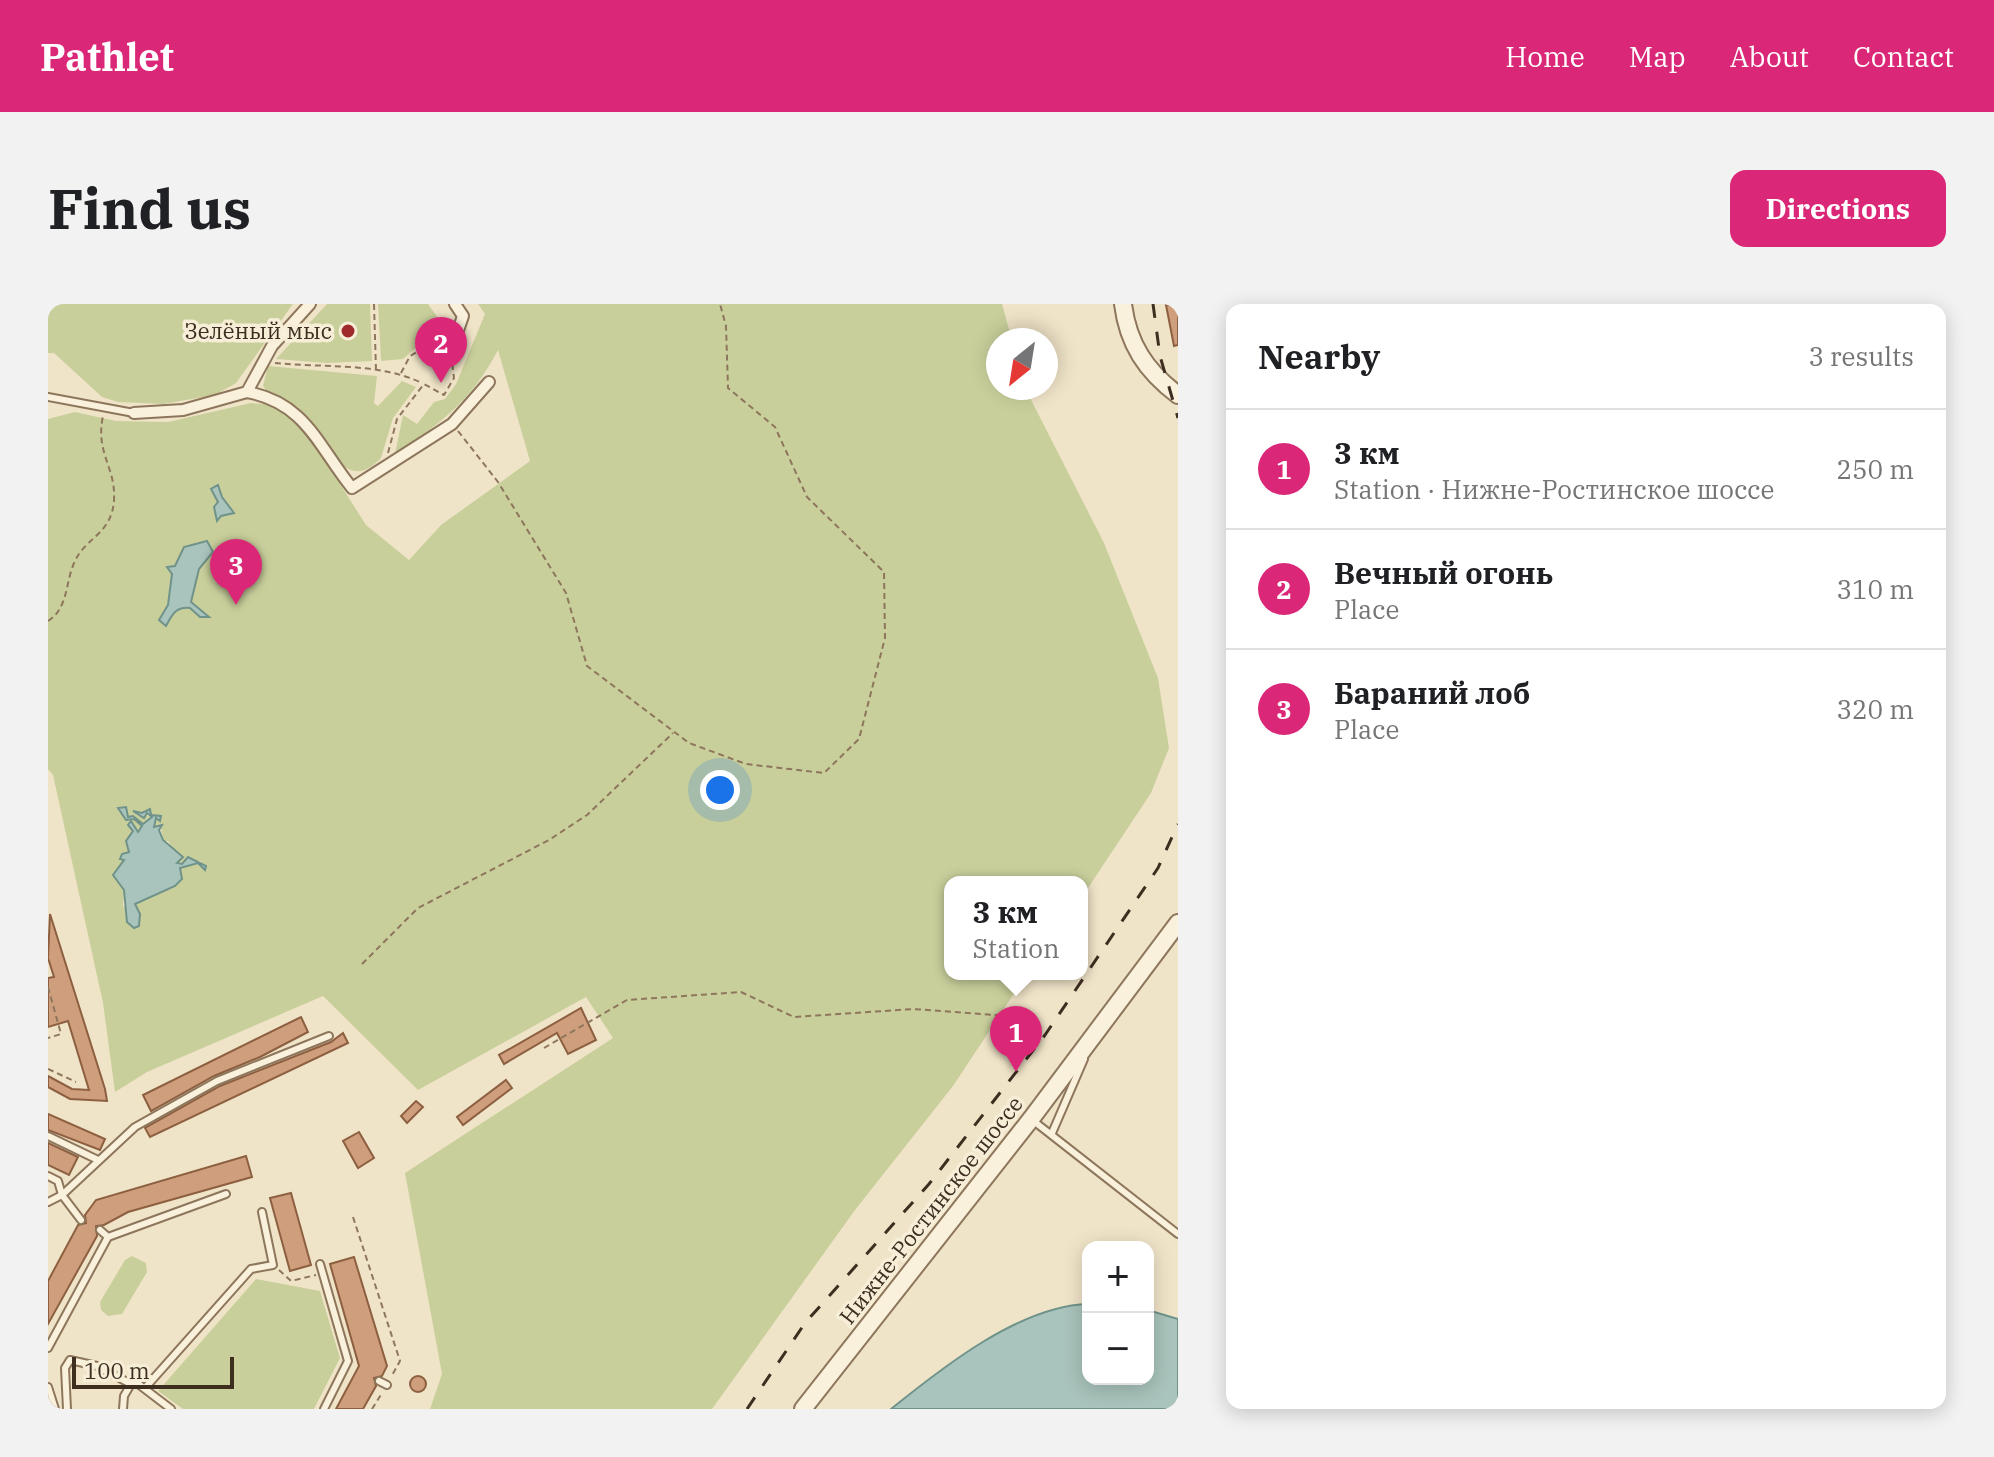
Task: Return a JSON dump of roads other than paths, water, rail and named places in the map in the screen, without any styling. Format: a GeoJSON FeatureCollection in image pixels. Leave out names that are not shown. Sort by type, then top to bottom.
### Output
{"type":"FeatureCollection","features":[{"type":"Feature","properties":{"kind":"street"},"geometry":{"type":"LineString","coordinates":[[247,392],[262,361],[310,304]]}},
{"type":"Feature","properties":{"kind":"street"},"geometry":{"type":"LineString","coordinates":[[451,351],[463,316],[455,304]]}},
{"type":"Feature","properties":{"kind":"street"},"geometry":{"type":"LineString","coordinates":[[1123,304],[1126,324],[1137,355],[1178,395]]}},
{"type":"Feature","properties":{"kind":"street"},"geometry":{"type":"LineString","coordinates":[[134,413],[183,410],[247,392],[278,400],[297,413],[352,488],[452,424],[489,382]]}},
{"type":"Feature","properties":{"kind":"street","name":"Нижне-Ростинское шоссе"},"geometry":{"type":"LineString","coordinates":[[803,1409],[1092,1040],[1178,923]]}},
{"type":"Feature","properties":{"kind":"lane"},"geometry":{"type":"LineString","coordinates":[[48,397],[134,413]]}},
{"type":"Feature","properties":{"kind":"lane"},"geometry":{"type":"LineString","coordinates":[[48,1202],[62,1195],[135,1127],[217,1081],[329,1036]]}},
{"type":"Feature","properties":{"kind":"lane"},"geometry":{"type":"LineString","coordinates":[[1052,1133],[1092,1040]]}},
{"type":"Feature","properties":{"kind":"lane"},"geometry":{"type":"LineString","coordinates":[[1031,1119],[1178,1234]]}},
{"type":"Feature","properties":{"kind":"lane"},"geometry":{"type":"LineString","coordinates":[[48,1136],[98,1160]]}},
{"type":"Feature","properties":{"kind":"lane"},"geometry":{"type":"LineString","coordinates":[[48,1176],[58,1181],[62,1195],[81,1220]]}},
{"type":"Feature","properties":{"kind":"lane"},"geometry":{"type":"LineString","coordinates":[[48,1348],[108,1237],[226,1194]]}},
{"type":"Feature","properties":{"kind":"lane"},"geometry":{"type":"LineString","coordinates":[[145,1388],[251,1269],[273,1265],[262,1212]]}},
{"type":"Feature","properties":{"kind":"lane"},"geometry":{"type":"LineString","coordinates":[[100,1230],[108,1237]]}},
{"type":"Feature","properties":{"kind":"lane"},"geometry":{"type":"LineString","coordinates":[[320,1264],[348,1361],[324,1409]]}},
{"type":"Feature","properties":{"kind":"lane"},"geometry":{"type":"LineString","coordinates":[[67,1409],[65,1368],[70,1360],[97,1366],[145,1388],[171,1409]]}},
{"type":"Feature","properties":{"kind":"lane"},"geometry":{"type":"LineString","coordinates":[[346,1367],[356,1372]]}},
{"type":"Feature","properties":{"kind":"lane"},"geometry":{"type":"LineString","coordinates":[[379,1381],[387,1385]]}},
{"type":"Feature","properties":{"kind":"lane"},"geometry":{"type":"LineString","coordinates":[[123,1409],[124,1396],[131,1384]]}},
{"type":"Feature","properties":{"kind":"lane"},"geometry":{"type":"LineString","coordinates":[[48,1387],[55,1409]]}},
{"type":"Feature","properties":{"kind":"water"},"geometry":{"type":"Polygon","coordinates":[[[218,485],[222,497],[234,513],[221,516],[217,521],[214,507],[218,502],[211,489],[218,485]]]}},
{"type":"Feature","properties":{"kind":"water"},"geometry":{"type":"Polygon","coordinates":[[[207,541],[213,552],[199,569],[191,602],[209,617],[200,617],[190,608],[181,608],[166,626],[159,620],[168,605],[172,574],[167,567],[175,566],[184,547],[207,541]]]}},
{"type":"Feature","properties":{"kind":"water"},"geometry":{"type":"Polygon","coordinates":[[[126,807],[128,817],[133,816],[143,824],[152,817],[147,813],[144,818],[133,811],[142,813],[150,809],[151,815],[161,816],[160,821],[156,818],[154,827],[162,825],[159,830],[163,840],[183,857],[177,863],[182,864],[188,857],[206,866],[205,870],[198,863],[180,868],[182,879],[175,886],[135,904],[140,914],[139,926],[134,928],[127,922],[124,890],[113,875],[124,860],[120,859],[122,854],[129,852],[126,841],[133,831],[128,825],[131,821],[138,832],[142,826],[134,819],[126,820],[118,808],[126,807]]]}},
{"type":"Feature","properties":{"kind":"water"},"geometry":{"type":"Polygon","coordinates":[[[1082,1305],[1082,1385],[1154,1385],[1154,1312],[1178,1319],[1178,1409],[891,1409],[958,1358],[1009,1327],[1062,1307],[1082,1305]]]}},
{"type":"Feature","properties":{"kind":"railway"},"geometry":{"type":"LineString","coordinates":[[1153,304],[1160,356],[1178,418]]}},
{"type":"Feature","properties":{"kind":"railway"},"geometry":{"type":"LineString","coordinates":[[1088,971],[1158,868],[1178,824]]}},
{"type":"Feature","properties":{"kind":"railway"},"geometry":{"type":"LineString","coordinates":[[747,1409],[805,1323],[929,1184],[1045,1035],[1082,980]]}},
{"type":"Feature","properties":{"kind":"place","name":"Зелёный мыс"},"geometry":{"type":"Point","coordinates":[348,331]}},
{"type":"Feature","properties":{"kind":"place","name":"Вечный огонь"},"geometry":{"type":"Point","coordinates":[441,383]}},
{"type":"Feature","properties":{"kind":"place","name":"Бараний лоб"},"geometry":{"type":"Point","coordinates":[236,605]}},
{"type":"Feature","properties":{"kind":"place","name":"3 км"},"geometry":{"type":"Point","coordinates":[1016,1072]}}]}
